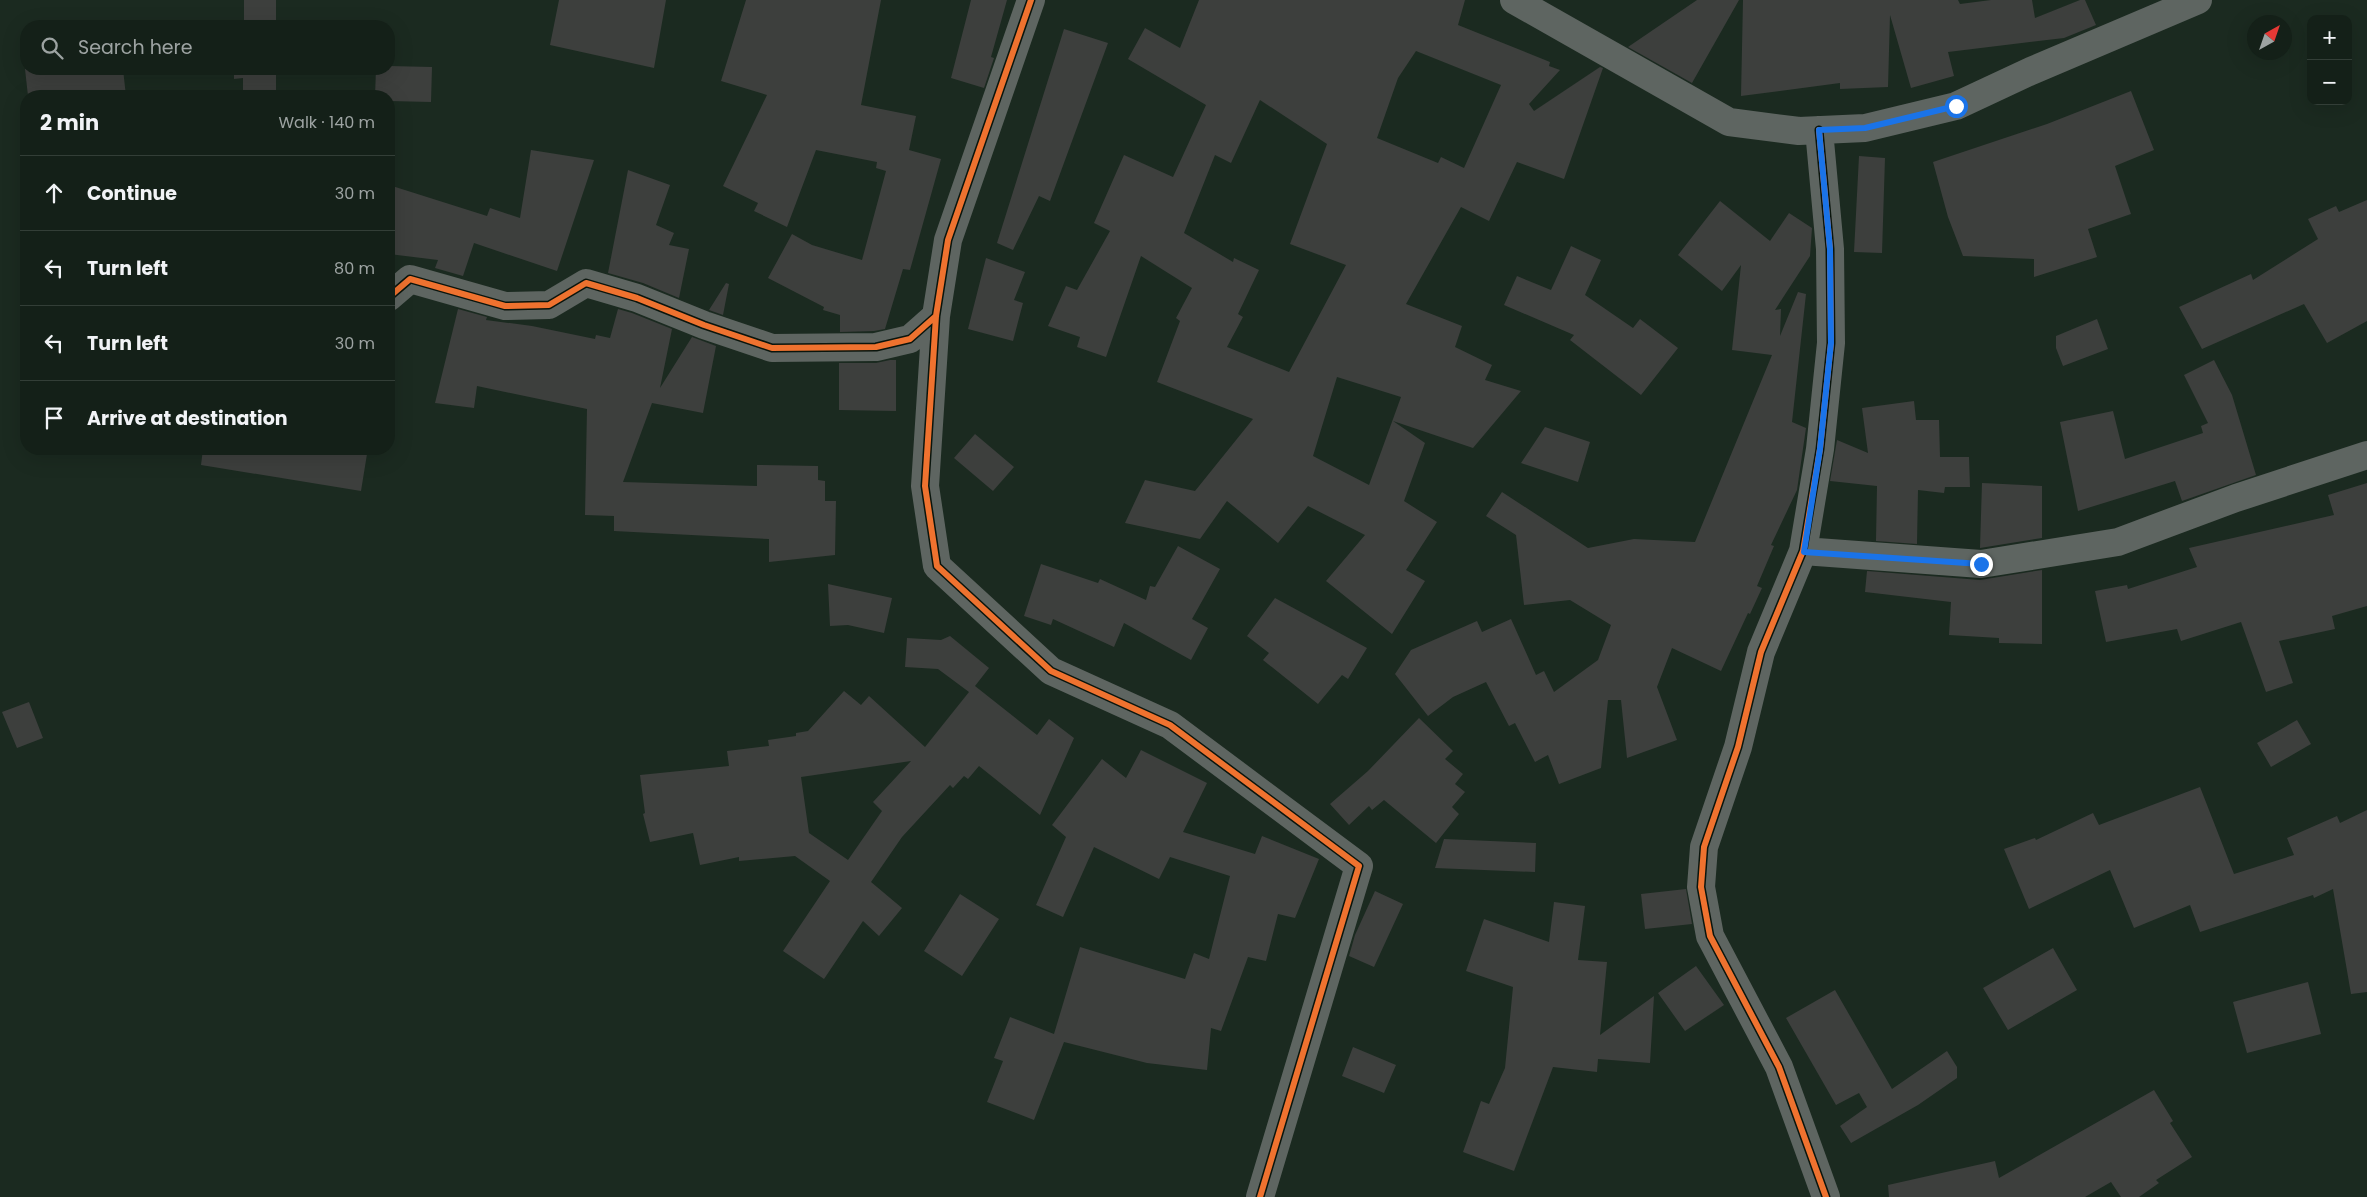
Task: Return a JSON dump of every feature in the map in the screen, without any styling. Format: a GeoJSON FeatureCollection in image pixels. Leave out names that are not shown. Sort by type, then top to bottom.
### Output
{"type":"FeatureCollection","features":[{"type":"Feature","properties":{"kind":"street"},"geometry":{"type":"LineString","coordinates":[[1032,0],[948,240],[936,316],[925,486],[937,566],[1051,671],[1170,725],[1359,866],[1260,1197]]}},
{"type":"Feature","properties":{"kind":"street"},"geometry":{"type":"LineString","coordinates":[[1514,0],[1729,122],[1799,131],[1865,128],[1956,106],[2031,71],[2198,0]]}},
{"type":"Feature","properties":{"kind":"street"},"geometry":{"type":"LineString","coordinates":[[1819,130],[1830,249],[1831,343],[1820,449],[1804,552],[1761,652],[1738,747],[1704,847],[1701,886],[1710,936],[1779,1067],[1826,1197]]}},
{"type":"Feature","properties":{"kind":"street"},"geometry":{"type":"LineString","coordinates":[[395,292],[410,279],[505,306],[549,304],[586,283],[637,298],[704,325],[772,348],[876,346],[910,338],[936,316]]}},
{"type":"Feature","properties":{"kind":"street"},"geometry":{"type":"LineString","coordinates":[[1804,552],[1981,564],[2118,542],[2236,498],[2367,454]]}},
{"type":"Feature","properties":{"kind":"building"},"geometry":{"type":"Polygon","coordinates":[[[244,0],[276,0],[276,20],[244,20],[244,0]]]}},
{"type":"Feature","properties":{"kind":"building"},"geometry":{"type":"Polygon","coordinates":[[[559,0],[666,0],[654,68],[550,45],[559,0]]]}},
{"type":"Feature","properties":{"kind":"building"},"geometry":{"type":"Polygon","coordinates":[[[746,0],[881,0],[861,105],[916,116],[909,150],[941,159],[910,270],[903,269],[885,329],[840,332],[840,315],[823,310],[824,307],[768,278],[792,234],[812,245],[862,260],[886,171],[876,168],[877,162],[816,150],[787,227],[754,211],[758,203],[723,186],[767,95],[721,81],[746,0]]]}},
{"type":"Feature","properties":{"kind":"building"},"geometry":{"type":"Polygon","coordinates":[[[971,0],[1007,0],[991,57],[994,58],[984,88],[951,78],[971,0]]]}},
{"type":"Feature","properties":{"kind":"building"},"geometry":{"type":"Polygon","coordinates":[[[1199,0],[1465,0],[1458,25],[1550,62],[1549,66],[1560,70],[1529,104],[1534,111],[1600,67],[1603,68],[1564,179],[1517,162],[1489,221],[1461,207],[1406,304],[1462,326],[1455,347],[1492,365],[1485,380],[1521,391],[1473,448],[1393,421],[1425,443],[1404,501],[1437,522],[1406,570],[1425,581],[1392,634],[1326,581],[1365,535],[1308,506],[1278,543],[1227,501],[1200,539],[1125,523],[1145,480],[1195,491],[1253,419],[1157,382],[1180,321],[1176,318],[1192,288],[1141,256],[1106,357],[1077,347],[1080,337],[1048,326],[1066,286],[1077,290],[1110,231],[1094,223],[1124,155],[1173,177],[1206,105],[1128,59],[1145,28],[1180,48],[1199,0]],[[1416,51],[1398,78],[1377,138],[1438,163],[1441,157],[1464,168],[1501,85],[1416,51]],[[1260,100],[1231,163],[1215,155],[1184,233],[1233,262],[1234,258],[1259,270],[1238,314],[1243,317],[1227,347],[1289,372],[1346,265],[1290,244],[1327,144],[1260,100]],[[1337,377],[1313,456],[1369,485],[1401,397],[1337,377]]]}},
{"type":"Feature","properties":{"kind":"building"},"geometry":{"type":"Polygon","coordinates":[[[1697,0],[1739,0],[1692,83],[1628,47],[1697,0]]]}},
{"type":"Feature","properties":{"kind":"building"},"geometry":{"type":"Polygon","coordinates":[[[1743,0],[1958,0],[1960,4],[1991,0],[2032,0],[2035,18],[2080,0],[2085,0],[2096,25],[2064,38],[1948,52],[1954,76],[1911,88],[1890,15],[1888,87],[1840,89],[1840,83],[1741,96],[1743,0]]]}},
{"type":"Feature","properties":{"kind":"building"},"geometry":{"type":"Polygon","coordinates":[[[1064,29],[1108,43],[1050,201],[1039,196],[1013,250],[997,243],[1064,29]]]}},
{"type":"Feature","properties":{"kind":"building"},"geometry":{"type":"Polygon","coordinates":[[[395,66],[432,67],[431,102],[395,101],[395,90],[375,90],[376,75],[395,75],[395,66]]]}},
{"type":"Feature","properties":{"kind":"building"},"geometry":{"type":"Polygon","coordinates":[[[26,75],[124,75],[125,90],[27,90],[26,75]]]}},
{"type":"Feature","properties":{"kind":"building"},"geometry":{"type":"Polygon","coordinates":[[[234,75],[276,75],[276,90],[243,90],[243,78],[234,79],[234,75]]]}},
{"type":"Feature","properties":{"kind":"building"},"geometry":{"type":"Polygon","coordinates":[[[2131,91],[2154,150],[2115,166],[2131,214],[2088,229],[2097,257],[2034,277],[2034,259],[1963,256],[1948,217],[1933,162],[2047,124],[2131,91]]]}},
{"type":"Feature","properties":{"kind":"building"},"geometry":{"type":"Polygon","coordinates":[[[531,150],[594,160],[557,271],[474,243],[463,276],[435,268],[438,260],[395,255],[395,187],[487,216],[490,208],[520,218],[531,150]]]}},
{"type":"Feature","properties":{"kind":"building"},"geometry":{"type":"Polygon","coordinates":[[[1859,156],[1885,158],[1882,253],[1854,252],[1859,156]]]}},
{"type":"Feature","properties":{"kind":"building"},"geometry":{"type":"Polygon","coordinates":[[[628,170],[670,185],[656,225],[674,233],[669,245],[689,249],[679,298],[643,283],[608,273],[628,170]]]}},
{"type":"Feature","properties":{"kind":"building"},"geometry":{"type":"Polygon","coordinates":[[[2367,200],[2367,321],[2327,343],[2304,304],[2202,349],[2179,307],[2251,274],[2253,280],[2318,239],[2308,219],[2336,206],[2339,212],[2367,200]]]}},
{"type":"Feature","properties":{"kind":"building"},"geometry":{"type":"Polygon","coordinates":[[[1720,201],[1770,241],[1789,213],[1812,228],[1810,256],[1775,310],[1781,309],[1780,336],[1798,292],[1806,294],[1792,422],[1806,428],[1797,490],[1771,545],[1774,546],[1757,586],[1762,588],[1721,671],[1672,648],[1657,687],[1677,740],[1627,758],[1621,700],[1608,700],[1601,768],[1559,784],[1548,755],[1535,762],[1515,723],[1509,726],[1486,682],[1453,697],[1428,716],[1395,674],[1411,650],[1477,621],[1482,632],[1511,619],[1536,675],[1544,671],[1554,692],[1598,660],[1611,625],[1570,600],[1524,605],[1516,535],[1486,516],[1502,492],[1588,548],[1634,539],[1695,542],[1772,355],[1732,350],[1741,265],[1722,291],[1678,255],[1720,201]]]}},
{"type":"Feature","properties":{"kind":"building"},"geometry":{"type":"Polygon","coordinates":[[[1571,246],[1601,260],[1585,295],[1633,328],[1640,319],[1678,348],[1641,395],[1570,340],[1574,335],[1504,305],[1517,276],[1551,290],[1571,246]]]}},
{"type":"Feature","properties":{"kind":"building"},"geometry":{"type":"Polygon","coordinates":[[[986,258],[1025,272],[1014,300],[1023,303],[1013,341],[968,329],[986,258]]]}},
{"type":"Feature","properties":{"kind":"building"},"geometry":{"type":"Polygon","coordinates":[[[726,283],[729,284],[723,315],[709,310],[726,283]]]}},
{"type":"Feature","properties":{"kind":"building"},"geometry":{"type":"Polygon","coordinates":[[[458,309],[487,317],[486,320],[532,326],[595,339],[596,335],[610,338],[618,309],[632,313],[672,329],[660,388],[692,337],[716,346],[703,413],[652,403],[623,482],[757,486],[757,465],[818,466],[818,480],[825,481],[825,501],[836,501],[835,555],[769,562],[769,539],[614,531],[614,516],[585,515],[587,409],[477,386],[474,408],[435,403],[458,309]]]}},
{"type":"Feature","properties":{"kind":"building"},"geometry":{"type":"Polygon","coordinates":[[[2097,319],[2108,349],[2063,366],[2056,348],[2056,336],[2097,319]]]}},
{"type":"Feature","properties":{"kind":"building"},"geometry":{"type":"Polygon","coordinates":[[[896,360],[896,411],[839,410],[839,363],[876,363],[896,360]]]}},
{"type":"Feature","properties":{"kind":"building"},"geometry":{"type":"Polygon","coordinates":[[[2214,360],[2232,395],[2256,475],[2182,501],[2175,481],[2078,511],[2060,422],[2113,411],[2125,459],[2203,433],[2201,426],[2208,423],[2184,375],[2214,360]]]}},
{"type":"Feature","properties":{"kind":"building"},"geometry":{"type":"Polygon","coordinates":[[[1914,401],[1916,420],[1939,420],[1940,457],[1969,457],[1970,487],[1945,487],[1944,493],[1918,490],[1917,544],[1876,541],[1877,486],[1830,481],[1837,440],[1868,453],[1862,408],[1914,401]]]}},
{"type":"Feature","properties":{"kind":"building"},"geometry":{"type":"Polygon","coordinates":[[[1545,427],[1590,442],[1578,482],[1521,463],[1545,427]]]}},
{"type":"Feature","properties":{"kind":"building"},"geometry":{"type":"Polygon","coordinates":[[[975,434],[1014,467],[993,491],[954,458],[975,434]]]}},
{"type":"Feature","properties":{"kind":"building"},"geometry":{"type":"Polygon","coordinates":[[[202,455],[367,455],[361,491],[201,465],[202,455]]]}},
{"type":"Feature","properties":{"kind":"building"},"geometry":{"type":"Polygon","coordinates":[[[1982,483],[2042,486],[2042,538],[1980,548],[1982,483]]]}},
{"type":"Feature","properties":{"kind":"building"},"geometry":{"type":"Polygon","coordinates":[[[2367,483],[2367,606],[2332,616],[2335,629],[2279,641],[2293,683],[2266,692],[2241,622],[2181,641],[2177,629],[2106,642],[2095,591],[2127,585],[2128,589],[2197,567],[2189,548],[2334,515],[2328,495],[2367,483]]]}},
{"type":"Feature","properties":{"kind":"building"},"geometry":{"type":"Polygon","coordinates":[[[1178,546],[1220,569],[1192,619],[1208,628],[1191,660],[1124,623],[1114,647],[1053,619],[1051,625],[1024,616],[1041,564],[1098,583],[1100,579],[1146,600],[1150,586],[1155,587],[1178,546]]]}},
{"type":"Feature","properties":{"kind":"building"},"geometry":{"type":"Polygon","coordinates":[[[2042,570],[2042,644],[1999,643],[1999,638],[1949,635],[1951,602],[1865,592],[1867,571],[1980,580],[2042,570]]]}},
{"type":"Feature","properties":{"kind":"building"},"geometry":{"type":"Polygon","coordinates":[[[828,584],[892,598],[884,633],[848,625],[830,626],[828,584]]]}},
{"type":"Feature","properties":{"kind":"building"},"geometry":{"type":"Polygon","coordinates":[[[1275,598],[1367,648],[1348,679],[1342,675],[1318,704],[1263,660],[1269,653],[1247,636],[1275,598]]]}},
{"type":"Feature","properties":{"kind":"building"},"geometry":{"type":"Polygon","coordinates":[[[950,636],[989,668],[975,686],[1037,735],[1049,719],[1074,738],[1040,815],[979,766],[968,779],[964,776],[953,788],[950,785],[902,837],[871,882],[902,908],[879,936],[863,921],[824,979],[783,951],[830,881],[795,856],[739,861],[739,857],[700,865],[693,833],[650,842],[643,814],[645,813],[640,775],[729,766],[727,751],[769,746],[768,740],[796,736],[796,733],[808,731],[844,691],[861,705],[869,696],[925,747],[969,692],[938,669],[905,667],[907,638],[941,640],[950,636]],[[911,761],[801,777],[809,833],[848,860],[882,811],[873,802],[911,761]]]}},
{"type":"Feature","properties":{"kind":"building"},"geometry":{"type":"Polygon","coordinates":[[[29,702],[43,738],[17,748],[2,712],[29,702]]]}},
{"type":"Feature","properties":{"kind":"building"},"geometry":{"type":"Polygon","coordinates":[[[1419,718],[1453,751],[1445,759],[1463,774],[1455,784],[1465,792],[1452,807],[1459,814],[1436,843],[1384,800],[1372,810],[1369,806],[1349,825],[1330,804],[1368,771],[1419,718]]]}},
{"type":"Feature","properties":{"kind":"building"},"geometry":{"type":"Polygon","coordinates":[[[2297,720],[2311,744],[2271,767],[2257,743],[2297,720]]]}},
{"type":"Feature","properties":{"kind":"building"},"geometry":{"type":"Polygon","coordinates":[[[1141,750],[1207,783],[1183,832],[1255,854],[1262,836],[1319,859],[1295,918],[1278,914],[1266,961],[1248,957],[1221,1031],[1211,1028],[1207,1070],[1147,1063],[1064,1042],[1034,1120],[987,1102],[1003,1061],[994,1058],[1010,1017],[1054,1034],[1080,947],[1185,979],[1194,953],[1209,959],[1230,876],[1170,857],[1159,879],[1094,847],[1063,917],[1036,905],[1066,837],[1052,825],[1102,759],[1126,778],[1141,750]]]}},
{"type":"Feature","properties":{"kind":"building"},"geometry":{"type":"Polygon","coordinates":[[[2200,787],[2234,874],[2294,855],[2287,838],[2337,816],[2340,823],[2367,810],[2367,992],[2351,994],[2333,889],[2314,898],[2313,895],[2200,932],[2190,905],[2134,928],[2110,870],[2029,909],[2004,849],[2035,838],[2036,840],[2093,813],[2099,825],[2200,787]]]}},
{"type":"Feature","properties":{"kind":"building"},"geometry":{"type":"Polygon","coordinates":[[[1444,839],[1536,843],[1535,872],[1435,868],[1444,839]]]}},
{"type":"Feature","properties":{"kind":"building"},"geometry":{"type":"Polygon","coordinates":[[[1686,889],[1692,924],[1645,929],[1641,894],[1686,889]]]}},
{"type":"Feature","properties":{"kind":"building"},"geometry":{"type":"Polygon","coordinates":[[[1375,891],[1403,904],[1374,967],[1349,956],[1355,935],[1375,891]]]}},
{"type":"Feature","properties":{"kind":"building"},"geometry":{"type":"Polygon","coordinates":[[[960,894],[999,919],[962,976],[924,951],[960,894]]]}},
{"type":"Feature","properties":{"kind":"building"},"geometry":{"type":"Polygon","coordinates":[[[1554,902],[1585,906],[1578,960],[1607,962],[1600,1035],[1654,996],[1650,1063],[1598,1059],[1597,1072],[1553,1067],[1514,1171],[1463,1152],[1481,1101],[1489,1104],[1505,1068],[1513,987],[1466,971],[1484,919],[1549,942],[1554,902]]]}},
{"type":"Feature","properties":{"kind":"building"},"geometry":{"type":"Polygon","coordinates":[[[2053,948],[2077,990],[2008,1030],[1983,988],[2053,948]]]}},
{"type":"Feature","properties":{"kind":"building"},"geometry":{"type":"Polygon","coordinates":[[[1696,966],[1724,1005],[1685,1031],[1658,993],[1696,966]]]}},
{"type":"Feature","properties":{"kind":"building"},"geometry":{"type":"Polygon","coordinates":[[[2308,982],[2321,1034],[2247,1053],[2233,1002],[2308,982]]]}},
{"type":"Feature","properties":{"kind":"building"},"geometry":{"type":"Polygon","coordinates":[[[1835,990],[1892,1089],[1947,1051],[1957,1067],[1957,1078],[1918,1105],[1851,1143],[1840,1126],[1867,1107],[1859,1093],[1836,1105],[1786,1018],[1835,990]]]}},
{"type":"Feature","properties":{"kind":"building"},"geometry":{"type":"Polygon","coordinates":[[[1353,1047],[1396,1065],[1384,1093],[1342,1076],[1353,1047]]]}},
{"type":"Feature","properties":{"kind":"building"},"geometry":{"type":"Polygon","coordinates":[[[2154,1090],[2173,1121],[2170,1123],[2192,1157],[2156,1180],[2159,1183],[2139,1197],[2121,1197],[2111,1182],[2085,1197],[1889,1197],[1888,1185],[1995,1161],[1999,1178],[2154,1090]]]}},
{"type":"Feature","properties":{"kind":"cycle path"},"geometry":{"type":"LineString","coordinates":[[1031,0],[948,240],[936,316],[925,486],[937,566],[1051,671],[1170,725],[1359,866],[1260,1197]]}},
{"type":"Feature","properties":{"kind":"cycle path"},"geometry":{"type":"LineString","coordinates":[[1819,130],[1830,249],[1831,343],[1820,449],[1803,551],[1761,652],[1738,747],[1704,847],[1701,887],[1710,936],[1779,1067],[1826,1197]]}},
{"type":"Feature","properties":{"kind":"cycle path"},"geometry":{"type":"LineString","coordinates":[[395,292],[410,279],[505,306],[549,305],[586,283],[637,298],[704,325],[772,348],[876,347],[910,339],[936,316]]}},
{"type":"Feature","properties":{"kind":"route"},"geometry":{"type":"LineString","coordinates":[[1956,106],[1865,128],[1819,130],[1830,249],[1831,343],[1820,449],[1804,552],[1981,564]]}}]}
